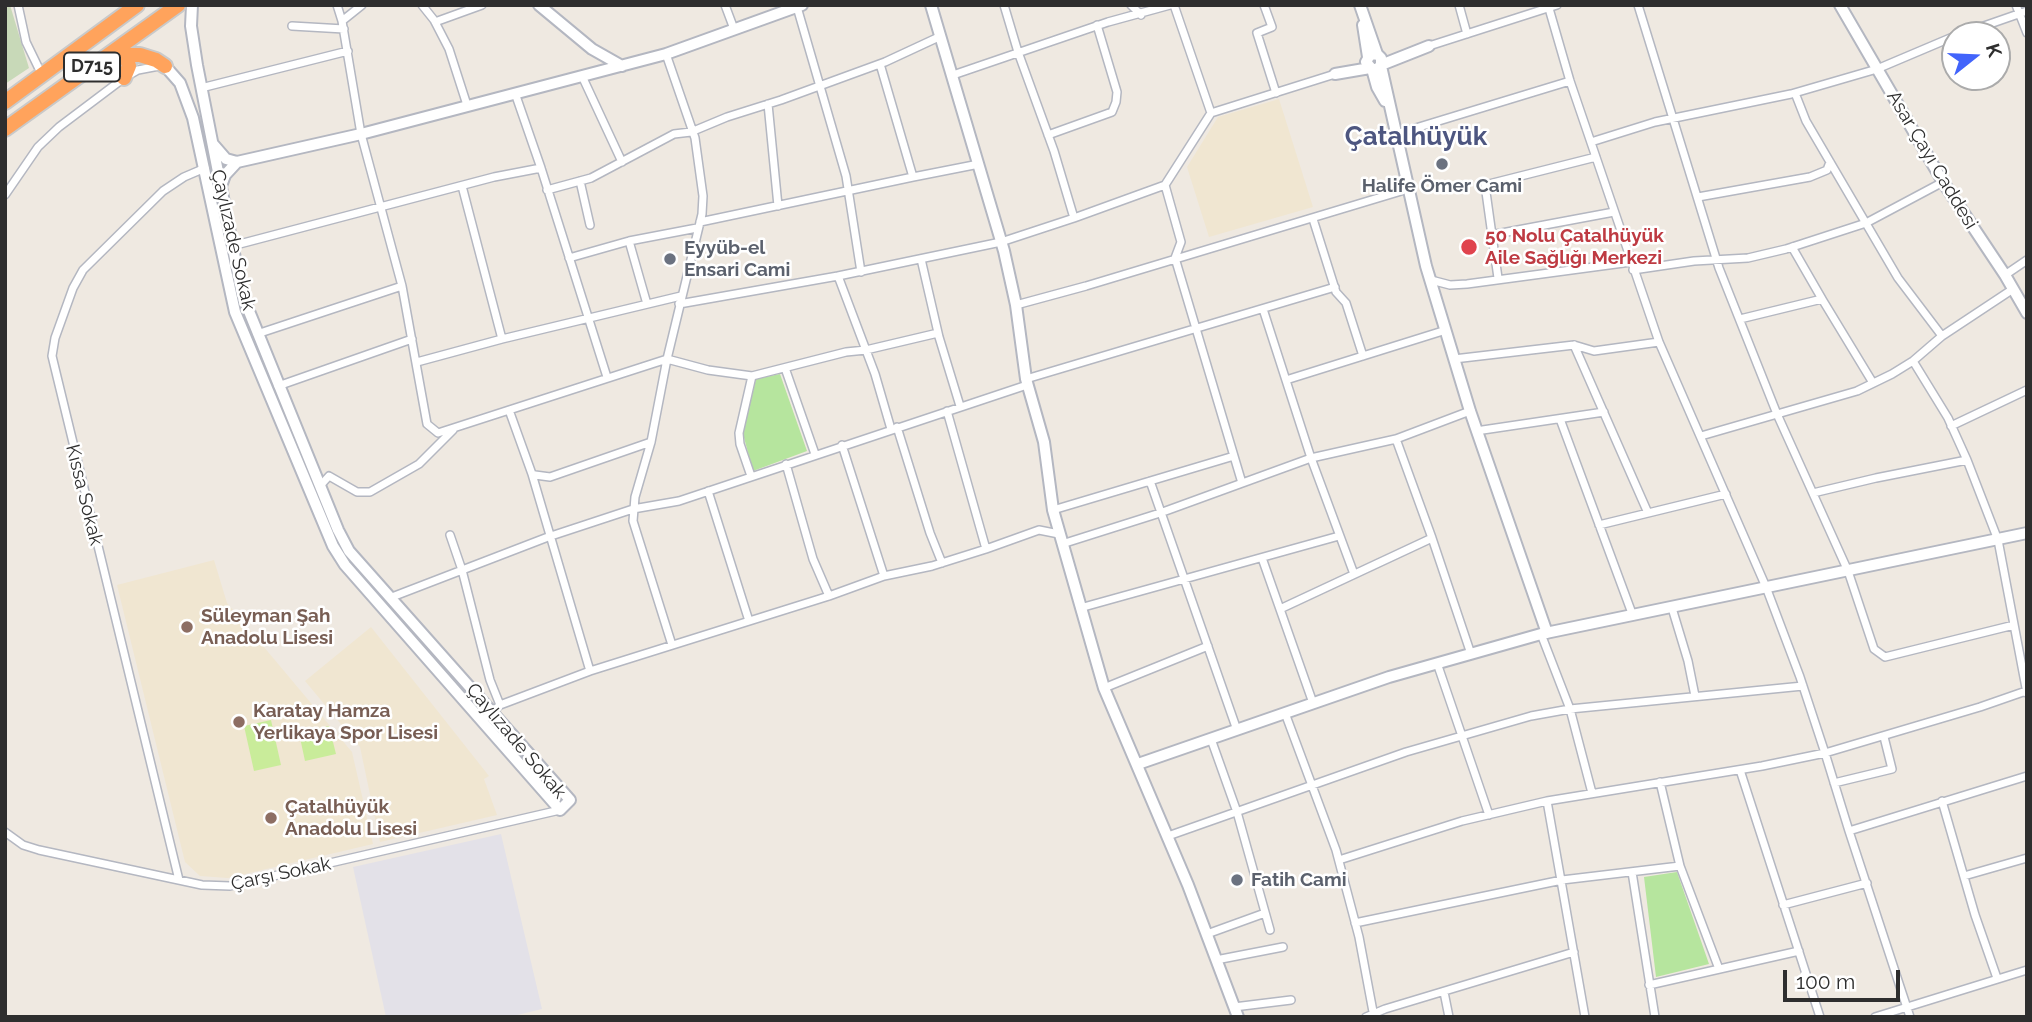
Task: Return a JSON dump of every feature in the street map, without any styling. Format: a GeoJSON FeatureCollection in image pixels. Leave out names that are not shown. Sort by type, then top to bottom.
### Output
{"type":"FeatureCollection","features":[{"type":"Feature","properties":{"kind":"highway","name":"D715"},"geometry":{"type":"LineString","coordinates":[[5,102],[137,5]]}},
{"type":"Feature","properties":{"kind":"highway","name":"D715"},"geometry":{"type":"LineString","coordinates":[[5,129],[113,56],[178,5]]}},
{"type":"Feature","properties":{"kind":"highway"},"geometry":{"type":"LineString","coordinates":[[113,56],[140,54],[165,66]]}},
{"type":"Feature","properties":{"kind":"highway"},"geometry":{"type":"LineString","coordinates":[[113,56],[127,60],[129,66],[124,78]]}},
{"type":"Feature","properties":{"kind":"street"},"geometry":{"type":"LineString","coordinates":[[18,5],[26,42],[42,75]]}},
{"type":"Feature","properties":{"kind":"street","name":"Çaylızade Sokak"},"geometry":{"type":"LineString","coordinates":[[165,66],[185,93],[197,131],[235,312],[333,546],[345,565],[560,810],[570,800],[497,708],[349,551],[278,386],[242,294],[192,36],[192,5]]}},
{"type":"Feature","properties":{"kind":"street"},"geometry":{"type":"LineString","coordinates":[[337,5],[348,51],[360,134],[402,286],[429,427],[438,433],[667,359],[708,370],[752,376],[938,332]]}},
{"type":"Feature","properties":{"kind":"street"},"geometry":{"type":"LineString","coordinates":[[342,20],[362,5]]}},
{"type":"Feature","properties":{"kind":"street"},"geometry":{"type":"LineString","coordinates":[[422,5],[435,22],[449,49],[467,105]]}},
{"type":"Feature","properties":{"kind":"street"},"geometry":{"type":"LineString","coordinates":[[435,22],[482,5]]}},
{"type":"Feature","properties":{"kind":"street"},"geometry":{"type":"LineString","coordinates":[[539,5],[592,49],[622,66]]}},
{"type":"Feature","properties":{"kind":"street"},"geometry":{"type":"LineString","coordinates":[[726,5],[734,29]]}},
{"type":"Feature","properties":{"kind":"street"},"geometry":{"type":"LineString","coordinates":[[931,5],[1001,242],[1016,305],[1026,382],[1044,442],[1054,510],[1104,688],[1168,836],[1236,1012],[1291,1000]]}},
{"type":"Feature","properties":{"kind":"street"},"geometry":{"type":"LineString","coordinates":[[1004,5],[1074,218]]}},
{"type":"Feature","properties":{"kind":"street"},"geometry":{"type":"LineString","coordinates":[[1131,5],[1140,15]]}},
{"type":"Feature","properties":{"kind":"street"},"geometry":{"type":"LineString","coordinates":[[953,75],[1097,25],[1172,5],[1211,113]]}},
{"type":"Feature","properties":{"kind":"street"},"geometry":{"type":"LineString","coordinates":[[1264,5],[1272,27],[1257,33],[1276,93]]}},
{"type":"Feature","properties":{"kind":"street"},"geometry":{"type":"LineString","coordinates":[[1459,5],[1467,34]]}},
{"type":"Feature","properties":{"kind":"street"},"geometry":{"type":"LineString","coordinates":[[1639,5],[1717,261],[1777,414],[1848,571],[1874,649],[1885,657],[2014,625]]}},
{"type":"Feature","properties":{"kind":"street","name":"Asar Çayı Caddesi"},"geometry":{"type":"LineString","coordinates":[[1840,5],[1943,181],[2027,313]]}},
{"type":"Feature","properties":{"kind":"street"},"geometry":{"type":"LineString","coordinates":[[221,189],[225,175],[237,162],[360,134],[666,54],[799,6],[846,176],[861,272]]}},
{"type":"Feature","properties":{"kind":"street"},"geometry":{"type":"LineString","coordinates":[[417,362],[647,304],[861,272],[1001,242],[1164,185],[1211,113],[1552,6],[1570,81],[1632,266],[1659,342],[1766,587],[1825,753],[1910,1017]]}},
{"type":"Feature","properties":{"kind":"street"},"geometry":{"type":"LineString","coordinates":[[1362,10],[1377,87],[1389,107],[1431,280],[1454,359],[1570,709],[1592,793]]}},
{"type":"Feature","properties":{"kind":"street"},"geometry":{"type":"LineString","coordinates":[[1994,21],[2021,10],[2027,33]]}},
{"type":"Feature","properties":{"kind":"street"},"geometry":{"type":"LineString","coordinates":[[1048,135],[1112,113],[1117,92],[1097,25]]}},
{"type":"Feature","properties":{"kind":"street"},"geometry":{"type":"LineString","coordinates":[[292,26],[344,29]]}},
{"type":"Feature","properties":{"kind":"street"},"geometry":{"type":"LineString","coordinates":[[547,190],[592,178],[645,147],[674,134],[691,132],[880,64],[941,36]]}},
{"type":"Feature","properties":{"kind":"street"},"geometry":{"type":"LineString","coordinates":[[1591,142],[1674,118],[1795,93],[1877,69],[1941,43]]}},
{"type":"Feature","properties":{"kind":"street"},"geometry":{"type":"LineString","coordinates":[[201,88],[348,51]]}},
{"type":"Feature","properties":{"kind":"street"},"geometry":{"type":"LineString","coordinates":[[666,54],[695,138],[703,196],[699,225],[632,521],[672,645]]}},
{"type":"Feature","properties":{"kind":"street"},"geometry":{"type":"LineString","coordinates":[[880,64],[913,177]]}},
{"type":"Feature","properties":{"kind":"street"},"geometry":{"type":"LineString","coordinates":[[5,195],[38,146],[59,127],[124,78],[138,70],[165,66]]}},
{"type":"Feature","properties":{"kind":"street"},"geometry":{"type":"LineString","coordinates":[[582,76],[622,162]]}},
{"type":"Feature","properties":{"kind":"street"},"geometry":{"type":"LineString","coordinates":[[1396,134],[1570,81]]}},
{"type":"Feature","properties":{"kind":"street"},"geometry":{"type":"LineString","coordinates":[[515,93],[607,377]]}},
{"type":"Feature","properties":{"kind":"street"},"geometry":{"type":"LineString","coordinates":[[1795,93],[1806,121],[1898,278],[1942,336]]}},
{"type":"Feature","properties":{"kind":"street"},"geometry":{"type":"LineString","coordinates":[[768,104],[778,206]]}},
{"type":"Feature","properties":{"kind":"street"},"geometry":{"type":"LineString","coordinates":[[211,142],[220,154],[237,162]]}},
{"type":"Feature","properties":{"kind":"street"},"geometry":{"type":"LineString","coordinates":[[1498,278],[1485,185],[1596,157]]}},
{"type":"Feature","properties":{"kind":"street"},"geometry":{"type":"LineString","coordinates":[[1698,197],[1810,177],[1827,170],[1830,162]]}},
{"type":"Feature","properties":{"kind":"street"},"geometry":{"type":"LineString","coordinates":[[569,258],[778,206],[979,164]]}},
{"type":"Feature","properties":{"kind":"street","name":"Kıssa Sokak"},"geometry":{"type":"LineString","coordinates":[[179,880],[55,379],[52,356],[55,338],[73,288],[83,270],[163,191],[184,177],[205,168]]}},
{"type":"Feature","properties":{"kind":"street"},"geometry":{"type":"LineString","coordinates":[[232,246],[461,186],[541,168]]}},
{"type":"Feature","properties":{"kind":"street"},"geometry":{"type":"LineString","coordinates":[[580,181],[590,225]]}},
{"type":"Feature","properties":{"kind":"street"},"geometry":{"type":"LineString","coordinates":[[1431,280],[1450,285],[1498,278],[1748,258],[1866,223],[1943,181]]}},
{"type":"Feature","properties":{"kind":"street"},"geometry":{"type":"LineString","coordinates":[[1164,185],[1181,242],[1175,258],[1242,483]]}},
{"type":"Feature","properties":{"kind":"street"},"geometry":{"type":"LineString","coordinates":[[461,186],[502,340]]}},
{"type":"Feature","properties":{"kind":"street"},"geometry":{"type":"LineString","coordinates":[[1016,305],[1408,189]]}},
{"type":"Feature","properties":{"kind":"street"},"geometry":{"type":"LineString","coordinates":[[1491,234],[1614,212]]}},
{"type":"Feature","properties":{"kind":"street"},"geometry":{"type":"LineString","coordinates":[[1313,219],[1335,288],[1346,303],[1363,356]]}},
{"type":"Feature","properties":{"kind":"street"},"geometry":{"type":"LineString","coordinates":[[629,241],[647,304]]}},
{"type":"Feature","properties":{"kind":"street"},"geometry":{"type":"LineString","coordinates":[[1792,247],[1873,383]]}},
{"type":"Feature","properties":{"kind":"street"},"geometry":{"type":"LineString","coordinates":[[921,259],[938,332],[960,406]]}},
{"type":"Feature","properties":{"kind":"street"},"geometry":{"type":"LineString","coordinates":[[2005,275],[2027,260]]}},
{"type":"Feature","properties":{"kind":"street"},"geometry":{"type":"LineString","coordinates":[[838,276],[942,563]]}},
{"type":"Feature","properties":{"kind":"street"},"geometry":{"type":"LineString","coordinates":[[257,334],[402,286]]}},
{"type":"Feature","properties":{"kind":"street"},"geometry":{"type":"LineString","coordinates":[[392,597],[548,537],[634,509],[679,501],[1026,382],[1196,328],[1335,288]]}},
{"type":"Feature","properties":{"kind":"street"},"geometry":{"type":"LineString","coordinates":[[1701,436],[1857,391],[1913,361],[1942,336],[2013,289]]}},
{"type":"Feature","properties":{"kind":"street"},"geometry":{"type":"LineString","coordinates":[[1741,319],[1822,299]]}},
{"type":"Feature","properties":{"kind":"street"},"geometry":{"type":"LineString","coordinates":[[1263,309],[1311,458],[1354,574]]}},
{"type":"Feature","properties":{"kind":"street"},"geometry":{"type":"LineString","coordinates":[[1286,380],[1446,330]]}},
{"type":"Feature","properties":{"kind":"street"},"geometry":{"type":"LineString","coordinates":[[278,386],[412,339]]}},
{"type":"Feature","properties":{"kind":"street"},"geometry":{"type":"LineString","coordinates":[[1454,359],[1574,345],[1594,351],[1659,342]]}},
{"type":"Feature","properties":{"kind":"street"},"geometry":{"type":"LineString","coordinates":[[1574,345],[1648,513]]}},
{"type":"Feature","properties":{"kind":"street"},"geometry":{"type":"LineString","coordinates":[[1339,860],[1462,821],[1547,801],[1825,753],[2026,693],[2024,665],[1998,540],[1968,460],[1913,361]]}},
{"type":"Feature","properties":{"kind":"street"},"geometry":{"type":"LineString","coordinates":[[785,368],[816,454]]}},
{"type":"Feature","properties":{"kind":"street"},"geometry":{"type":"LineString","coordinates":[[751,475],[739,433],[752,376]]}},
{"type":"Feature","properties":{"kind":"street"},"geometry":{"type":"LineString","coordinates":[[1951,426],[2027,390]]}},
{"type":"Feature","properties":{"kind":"street"},"geometry":{"type":"LineString","coordinates":[[509,410],[532,474],[548,537],[590,671]]}},
{"type":"Feature","properties":{"kind":"street"},"geometry":{"type":"LineString","coordinates":[[947,411],[986,549]]}},
{"type":"Feature","properties":{"kind":"street"},"geometry":{"type":"LineString","coordinates":[[482,720],[497,708],[590,671],[829,596],[884,576],[942,563],[1039,530],[1061,539],[1160,513],[1311,458],[1396,439],[1470,411]]}},
{"type":"Feature","properties":{"kind":"street"},"geometry":{"type":"LineString","coordinates":[[1476,431],[1604,412]]}},
{"type":"Feature","properties":{"kind":"street"},"geometry":{"type":"LineString","coordinates":[[1560,419],[1633,616]]}},
{"type":"Feature","properties":{"kind":"street"},"geometry":{"type":"LineString","coordinates":[[320,486],[329,476],[357,492],[370,492],[419,464],[455,428]]}},
{"type":"Feature","properties":{"kind":"street"},"geometry":{"type":"LineString","coordinates":[[1396,439],[1471,654]]}},
{"type":"Feature","properties":{"kind":"street"},"geometry":{"type":"LineString","coordinates":[[532,474],[550,477],[651,442]]}},
{"type":"Feature","properties":{"kind":"street"},"geometry":{"type":"LineString","coordinates":[[842,445],[884,576]]}},
{"type":"Feature","properties":{"kind":"street"},"geometry":{"type":"LineString","coordinates":[[1054,510],[1234,456]]}},
{"type":"Feature","properties":{"kind":"street"},"geometry":{"type":"LineString","coordinates":[[1814,493],[1968,460]]}},
{"type":"Feature","properties":{"kind":"street"},"geometry":{"type":"LineString","coordinates":[[786,464],[813,559],[829,596]]}},
{"type":"Feature","properties":{"kind":"street"},"geometry":{"type":"LineString","coordinates":[[1150,481],[1237,730]]}},
{"type":"Feature","properties":{"kind":"street"},"geometry":{"type":"LineString","coordinates":[[709,491],[749,621]]}},
{"type":"Feature","properties":{"kind":"street"},"geometry":{"type":"LineString","coordinates":[[1599,525],[1726,494]]}},
{"type":"Feature","properties":{"kind":"street"},"geometry":{"type":"LineString","coordinates":[[1138,764],[1390,677],[1544,634],[2027,533]]}},
{"type":"Feature","properties":{"kind":"street"},"geometry":{"type":"LineString","coordinates":[[450,535],[462,570],[497,708]]}},
{"type":"Feature","properties":{"kind":"street"},"geometry":{"type":"LineString","coordinates":[[1080,608],[1339,536]]}},
{"type":"Feature","properties":{"kind":"street"},"geometry":{"type":"LineString","coordinates":[[1280,609],[1432,538]]}},
{"type":"Feature","properties":{"kind":"street"},"geometry":{"type":"LineString","coordinates":[[1262,558],[1312,704]]}},
{"type":"Feature","properties":{"kind":"street"},"geometry":{"type":"LineString","coordinates":[[1672,608],[1695,696]]}},
{"type":"Feature","properties":{"kind":"street"},"geometry":{"type":"LineString","coordinates":[[1104,688],[1208,646]]}},
{"type":"Feature","properties":{"kind":"street"},"geometry":{"type":"LineString","coordinates":[[1437,663],[1489,814]]}},
{"type":"Feature","properties":{"kind":"street"},"geometry":{"type":"LineString","coordinates":[[1168,836],[1406,752],[1531,716],[1570,709],[1802,686]]}},
{"type":"Feature","properties":{"kind":"street"},"geometry":{"type":"LineString","coordinates":[[1285,713],[1339,860],[1356,923],[1371,1016],[1385,1009],[1574,952]]}},
{"type":"Feature","properties":{"kind":"street"},"geometry":{"type":"LineString","coordinates":[[1834,783],[1892,768],[1884,737]]}},
{"type":"Feature","properties":{"kind":"street"},"geometry":{"type":"LineString","coordinates":[[1211,739],[1237,812],[1270,930]]}},
{"type":"Feature","properties":{"kind":"street"},"geometry":{"type":"LineString","coordinates":[[1740,769],[1820,1017]]}},
{"type":"Feature","properties":{"kind":"street"},"geometry":{"type":"LineString","coordinates":[[1849,831],[2027,776]]}},
{"type":"Feature","properties":{"kind":"street"},"geometry":{"type":"LineString","coordinates":[[1660,782],[1681,866],[1719,969]]}},
{"type":"Feature","properties":{"kind":"street"},"geometry":{"type":"LineString","coordinates":[[1547,801],[1585,1017]]}},
{"type":"Feature","properties":{"kind":"street"},"geometry":{"type":"LineString","coordinates":[[1942,802],[1997,978]]}},
{"type":"Feature","properties":{"kind":"street","name":"Çarşı Sokak"},"geometry":{"type":"LineString","coordinates":[[5,832],[31,848],[217,887],[243,884],[560,810]]}},
{"type":"Feature","properties":{"kind":"street"},"geometry":{"type":"LineString","coordinates":[[1964,876],[2027,858]]}},
{"type":"Feature","properties":{"kind":"street"},"geometry":{"type":"LineString","coordinates":[[1356,923],[1562,880],[1681,866]]}},
{"type":"Feature","properties":{"kind":"street"},"geometry":{"type":"LineString","coordinates":[[1632,872],[1656,1017]]}},
{"type":"Feature","properties":{"kind":"street"},"geometry":{"type":"LineString","coordinates":[[1783,905],[1867,883]]}},
{"type":"Feature","properties":{"kind":"street"},"geometry":{"type":"LineString","coordinates":[[1207,934],[1265,913]]}},
{"type":"Feature","properties":{"kind":"street"},"geometry":{"type":"LineString","coordinates":[[1216,960],[1283,947]]}},
{"type":"Feature","properties":{"kind":"street"},"geometry":{"type":"LineString","coordinates":[[1649,985],[1798,951]]}},
{"type":"Feature","properties":{"kind":"street"},"geometry":{"type":"LineString","coordinates":[[1875,1017],[2027,970]]}},
{"type":"Feature","properties":{"kind":"street"},"geometry":{"type":"LineString","coordinates":[[1444,992],[1449,1017]]}},
{"type":"Feature","properties":{"kind":"shaded area"},"geometry":{"type":"Polygon","coordinates":[[[1279,99],[1313,207],[1209,237],[1187,167],[1218,117],[1279,99]]]}},
{"type":"Feature","properties":{"kind":"shaded area"},"geometry":{"type":"Polygon","coordinates":[[[214,560],[227,603],[352,752],[373,844],[228,878],[200,876],[185,862],[117,585],[214,560]]]}},
{"type":"Feature","properties":{"kind":"shaded area"},"geometry":{"type":"Polygon","coordinates":[[[371,627],[489,776],[484,779],[497,815],[380,842],[360,747],[305,681],[371,627]]]}},
{"type":"Feature","properties":{"kind":"shaded area"},"geometry":{"type":"Polygon","coordinates":[[[501,834],[542,1009],[509,1017],[386,1017],[353,867],[501,834]]]}},
{"type":"Feature","properties":{"kind":"green space"},"geometry":{"type":"Polygon","coordinates":[[[5,5],[10,5],[29,68],[5,84],[5,5]]]}},
{"type":"Feature","properties":{"kind":"green space"},"geometry":{"type":"Polygon","coordinates":[[[780,374],[807,451],[753,471],[743,434],[756,379],[780,374]]]}},
{"type":"Feature","properties":{"kind":"green space"},"geometry":{"type":"Polygon","coordinates":[[[271,720],[281,765],[254,771],[244,726],[271,720]]]}},
{"type":"Feature","properties":{"kind":"green space"},"geometry":{"type":"Polygon","coordinates":[[[329,726],[336,754],[305,761],[299,733],[329,726]]]}},
{"type":"Feature","properties":{"kind":"green space"},"geometry":{"type":"Polygon","coordinates":[[[1677,872],[1709,964],[1656,977],[1644,877],[1677,872]]]}},
{"type":"Feature","properties":{"kind":"place","name":"Halife Ömer Cami"},"geometry":{"type":"Point","coordinates":[1442,164]}},
{"type":"Feature","properties":{"kind":"place","name":"50 Nolu Çatalhüyük Aile Sağlığı Merkezi"},"geometry":{"type":"Point","coordinates":[1469,247]}},
{"type":"Feature","properties":{"kind":"place","name":"Eyyüb-el Ensari Cami"},"geometry":{"type":"Point","coordinates":[670,259]}},
{"type":"Feature","properties":{"kind":"place","name":"Süleyman Şah Anadolu Lisesi"},"geometry":{"type":"Point","coordinates":[187,627]}},
{"type":"Feature","properties":{"kind":"place","name":"Karatay Hamza Yerlikaya Spor Lisesi"},"geometry":{"type":"Point","coordinates":[239,722]}},
{"type":"Feature","properties":{"kind":"place","name":"Çatalhüyük Anadolu Lisesi"},"geometry":{"type":"Point","coordinates":[271,818]}},
{"type":"Feature","properties":{"kind":"place","name":"Fatih Cami"},"geometry":{"type":"Point","coordinates":[1237,880]}},
{"type":"Feature","properties":{"kind":"district","name":"Çatalhüyük"},"geometry":{"type":"Point","coordinates":[1416,137]}}]}
